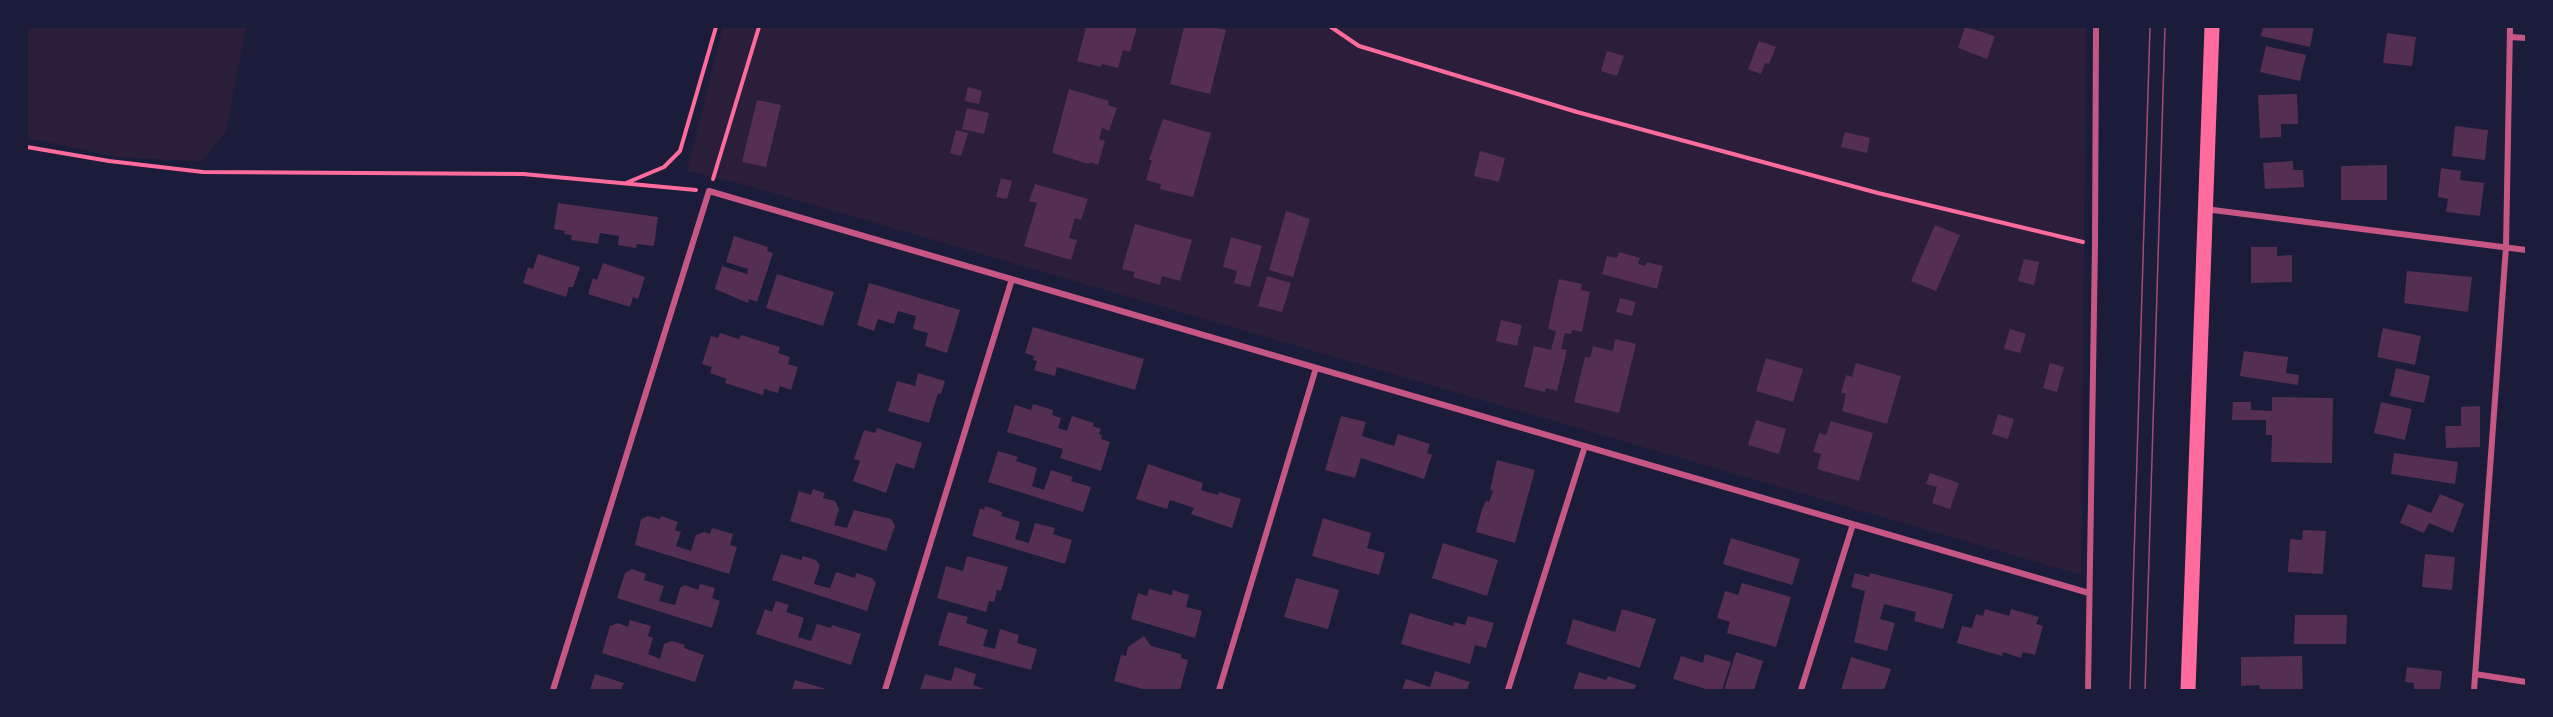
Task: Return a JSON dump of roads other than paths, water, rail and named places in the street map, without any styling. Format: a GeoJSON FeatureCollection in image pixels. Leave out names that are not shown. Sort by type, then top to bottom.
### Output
{"type":"FeatureCollection","features":[{"type":"Feature","properties":{"kind":"main road"},"geometry":{"type":"LineString","coordinates":[[2188,690],[2212,27]]}},
{"type":"Feature","properties":{"kind":"street"},"geometry":{"type":"LineString","coordinates":[[2088,690],[2096,27]]}},
{"type":"Feature","properties":{"kind":"street"},"geometry":{"type":"LineString","coordinates":[[2474,690],[2506,247],[2510,27]]}},
{"type":"Feature","properties":{"kind":"street"},"geometry":{"type":"LineString","coordinates":[[2510,37],[2526,38]]}},
{"type":"Feature","properties":{"kind":"street"},"geometry":{"type":"LineString","coordinates":[[553,690],[709,191],[2089,593]]}},
{"type":"Feature","properties":{"kind":"street"},"geometry":{"type":"LineString","coordinates":[[2205,210],[2526,250]]}},
{"type":"Feature","properties":{"kind":"street"},"geometry":{"type":"LineString","coordinates":[[885,690],[1012,279]]}},
{"type":"Feature","properties":{"kind":"street"},"geometry":{"type":"LineString","coordinates":[[1219,690],[1316,368]]}},
{"type":"Feature","properties":{"kind":"street"},"geometry":{"type":"LineString","coordinates":[[1508,690],[1585,446]]}},
{"type":"Feature","properties":{"kind":"street"},"geometry":{"type":"LineString","coordinates":[[1801,690],[1853,524]]}},
{"type":"Feature","properties":{"kind":"street"},"geometry":{"type":"LineString","coordinates":[[2475,674],[2526,682]]}},
{"type":"Feature","properties":{"kind":"tram line"},"geometry":{"type":"LineString","coordinates":[[2130,690],[2150,27]]}},
{"type":"Feature","properties":{"kind":"tram line"},"geometry":{"type":"LineString","coordinates":[[2145,690],[2165,27]]}}]}
